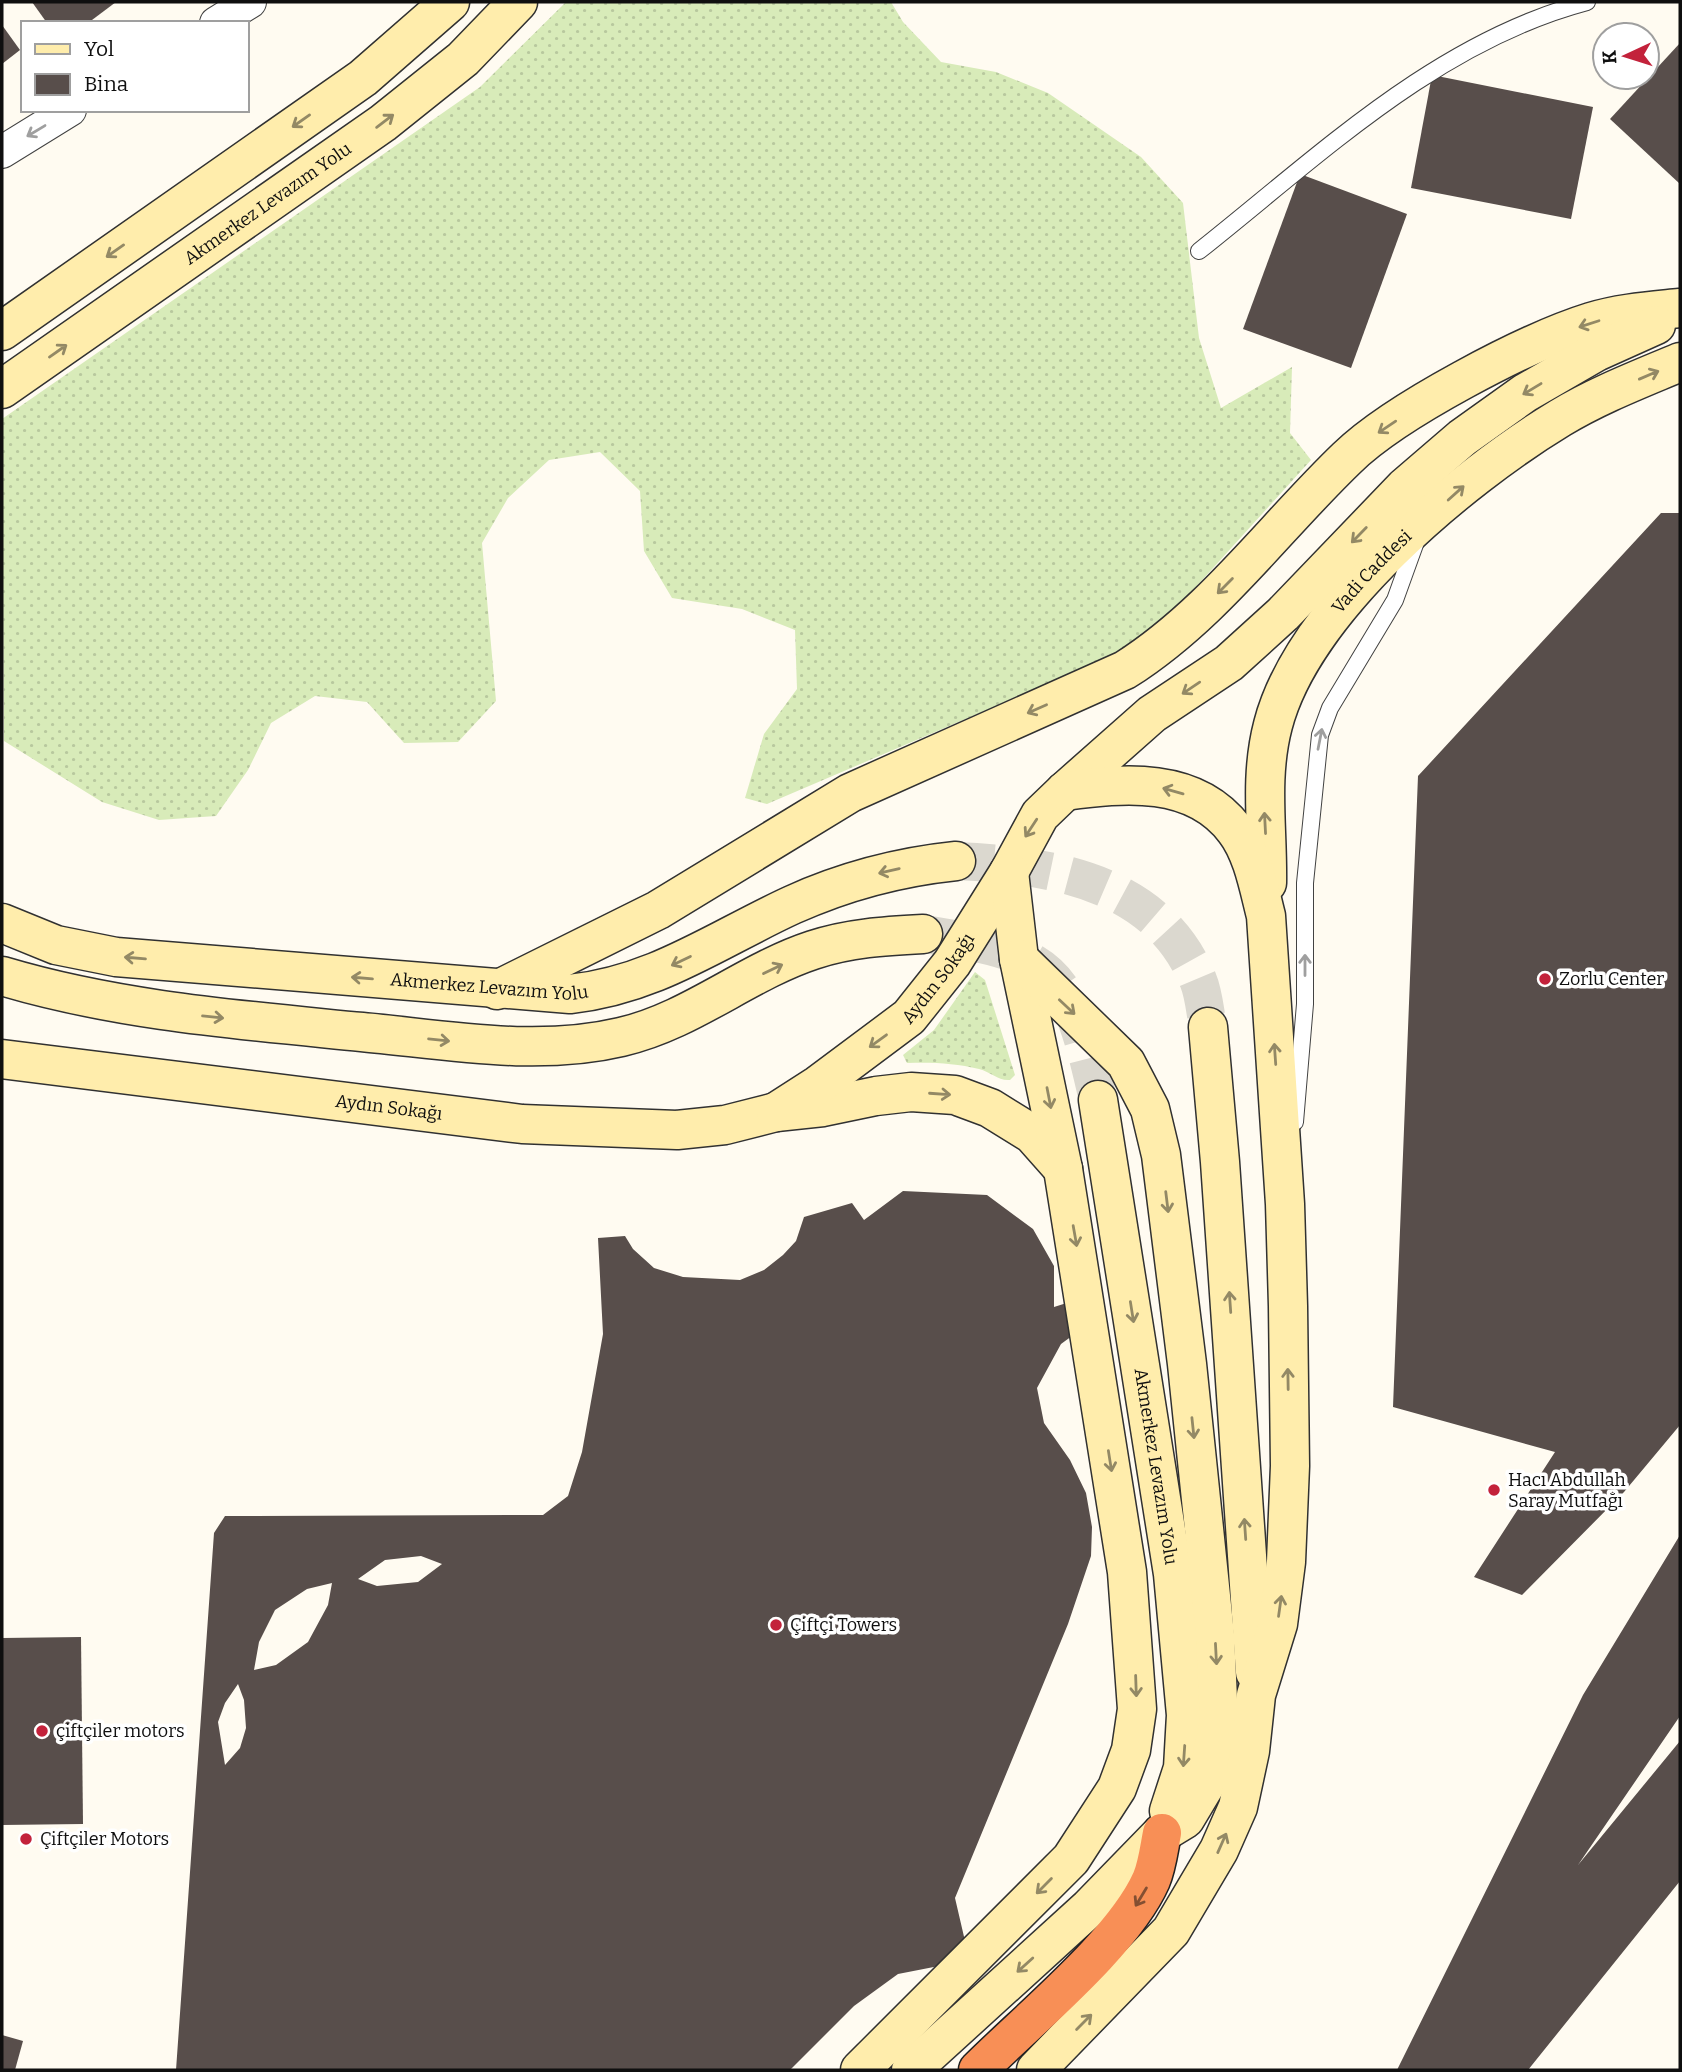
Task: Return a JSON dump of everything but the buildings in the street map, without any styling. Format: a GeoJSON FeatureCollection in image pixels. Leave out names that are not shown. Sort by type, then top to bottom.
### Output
{"type":"FeatureCollection","features":[{"type":"Feature","properties":{"kind":"highway"},"geometry":{"type":"LineString","coordinates":[[978,2070],[1075,1976],[1130,1915],[1151,1879],[1162,1833]]}},
{"type":"Feature","properties":{"kind":"main road"},"geometry":{"type":"LineString","coordinates":[[2,331],[363,78],[450,2]]}},
{"type":"Feature","properties":{"kind":"main road","name":"Akmerkez Levazım Yolu"},"geometry":{"type":"LineString","coordinates":[[2,389],[383,123],[463,58],[517,2]]}},
{"type":"Feature","properties":{"kind":"main road"},"geometry":{"type":"LineString","coordinates":[[497,990],[542,965],[658,910],[850,793],[1125,670],[1145,657],[1221,590],[1348,456],[1387,427],[1440,395],[1551,338],[1593,321],[1680,308]]}},
{"type":"Feature","properties":{"kind":"main road","name":"Aydın Sokağı"},"geometry":{"type":"LineString","coordinates":[[776,1112],[818,1085],[909,1017],[951,963],[1009,872],[1026,835],[1040,815],[1152,714],[1229,663],[1283,614],[1405,487],[1462,438],[1525,393],[1584,359],[1680,314]]}},
{"type":"Feature","properties":{"kind":"main road","name":"Vadi Caddesi"},"geometry":{"type":"LineString","coordinates":[[1266,916],[1263,791],[1269,743],[1284,691],[1307,653],[1358,585],[1469,480],[1562,417],[1680,362]]}},
{"type":"Feature","properties":{"kind":"main road"},"geometry":{"type":"LineString","coordinates":[[1065,791],[1110,785],[1155,785],[1187,795],[1212,808],[1236,831],[1254,871],[1266,916],[1284,1204],[1290,1466],[1286,1562],[1278,1623],[1256,1695]]}},
{"type":"Feature","properties":{"kind":"main road","name":"Akmerkez Levazım Yolu"},"geometry":{"type":"LineString","coordinates":[[2,923],[56,945],[116,957],[570,994],[608,990],[643,979],[792,905],[840,886],[881,872],[956,861]]}},
{"type":"Feature","properties":{"kind":"main road"},"geometry":{"type":"LineString","coordinates":[[860,2070],[1071,1859],[1117,1788],[1131,1750],[1137,1709],[1127,1572],[1063,1169],[1019,959],[1009,872]]}},
{"type":"Feature","properties":{"kind":"main road"},"geometry":{"type":"LineString","coordinates":[[2,976],[60,993],[179,1013],[497,1045],[561,1046],[621,1037],[675,1019],[811,950],[869,936],[923,934]]}},
{"type":"Feature","properties":{"kind":"main road"},"geometry":{"type":"LineString","coordinates":[[911,2070],[1089,1908],[1162,1833],[1185,1819],[1206,1784],[1219,1721],[1207,1555],[1161,1155],[1150,1109],[1126,1063],[1019,959]]}},
{"type":"Feature","properties":{"kind":"main road"},"geometry":{"type":"LineString","coordinates":[[1036,2070],[1171,1931],[1219,1850],[1238,1807],[1250,1751],[1256,1695],[1221,1175],[1208,1027]]}},
{"type":"Feature","properties":{"kind":"main road","name":"Aydın Sokağı"},"geometry":{"type":"LineString","coordinates":[[2,1059],[522,1124],[677,1130],[724,1125],[776,1112],[823,1107],[876,1096],[911,1092],[956,1095],[990,1108],[1032,1134],[1063,1169]]}},
{"type":"Feature","properties":{"kind":"main road","name":"Akmerkez Levazım Yolu"},"geometry":{"type":"LineString","coordinates":[[1098,1100],[1173,1574],[1186,1715],[1183,1768],[1162,1833]]}},
{"type":"Feature","properties":{"kind":"street"},"geometry":{"type":"LineString","coordinates":[[219,21],[250,2]]}},
{"type":"Feature","properties":{"kind":"street"},"geometry":{"type":"LineString","coordinates":[[2,152],[67,112]]}},
{"type":"Feature","properties":{"kind":"lane"},"geometry":{"type":"LineString","coordinates":[[1199,251],[1430,71],[1478,43],[1520,23],[1587,2]]}},
{"type":"Feature","properties":{"kind":"lane"},"geometry":{"type":"LineString","coordinates":[[1284,1204],[1301,1074],[1305,1004],[1305,883],[1320,734],[1330,708],[1395,600],[1423,522]]}},
{"type":"Feature","properties":{"kind":"green space"},"geometry":{"type":"Polygon","coordinates":[[[566,2],[891,2],[903,22],[941,62],[996,72],[1048,93],[1141,157],[1183,203],[1199,338],[1221,408],[1292,367],[1290,433],[1311,460],[1194,589],[1136,646],[767,804],[745,798],[764,734],[797,689],[795,630],[742,609],[672,598],[644,551],[640,491],[600,452],[549,460],[508,498],[482,543],[496,701],[458,742],[404,743],[367,702],[315,696],[271,723],[248,770],[216,816],[159,820],[102,802],[4,741],[2,419],[480,87],[566,2]]]}},
{"type":"Feature","properties":{"kind":"green space"},"geometry":{"type":"Polygon","coordinates":[[[975,972],[985,980],[1015,1075],[1006,1080],[983,1070],[961,1065],[907,1063],[903,1055],[934,1030],[975,972]]]}},
{"type":"Feature","properties":{"kind":"tunnel"},"geometry":{"type":"LineString","coordinates":[[956,861],[1028,867],[1064,874],[1097,885],[1128,900],[1156,920],[1180,947],[1200,985],[1208,1027]]}},
{"type":"Feature","properties":{"kind":"tunnel"},"geometry":{"type":"LineString","coordinates":[[923,934],[1002,950],[1029,961],[1050,975],[1065,995],[1077,1022],[1098,1100]]}},
{"type":"Feature","properties":{"kind":"place","name":"Zorlu Center"},"geometry":{"type":"Point","coordinates":[1545,979]}},
{"type":"Feature","properties":{"kind":"place","name":"Hacı Abdullah Saray Mutfağı"},"geometry":{"type":"Point","coordinates":[1494,1490]}},
{"type":"Feature","properties":{"kind":"place","name":"Çiftçi Towers"},"geometry":{"type":"Point","coordinates":[776,1625]}},
{"type":"Feature","properties":{"kind":"place","name":"çiftçiler motors"},"geometry":{"type":"Point","coordinates":[42,1731]}},
{"type":"Feature","properties":{"kind":"place","name":"Çiftçiler Motors"},"geometry":{"type":"Point","coordinates":[26,1839]}}]}
